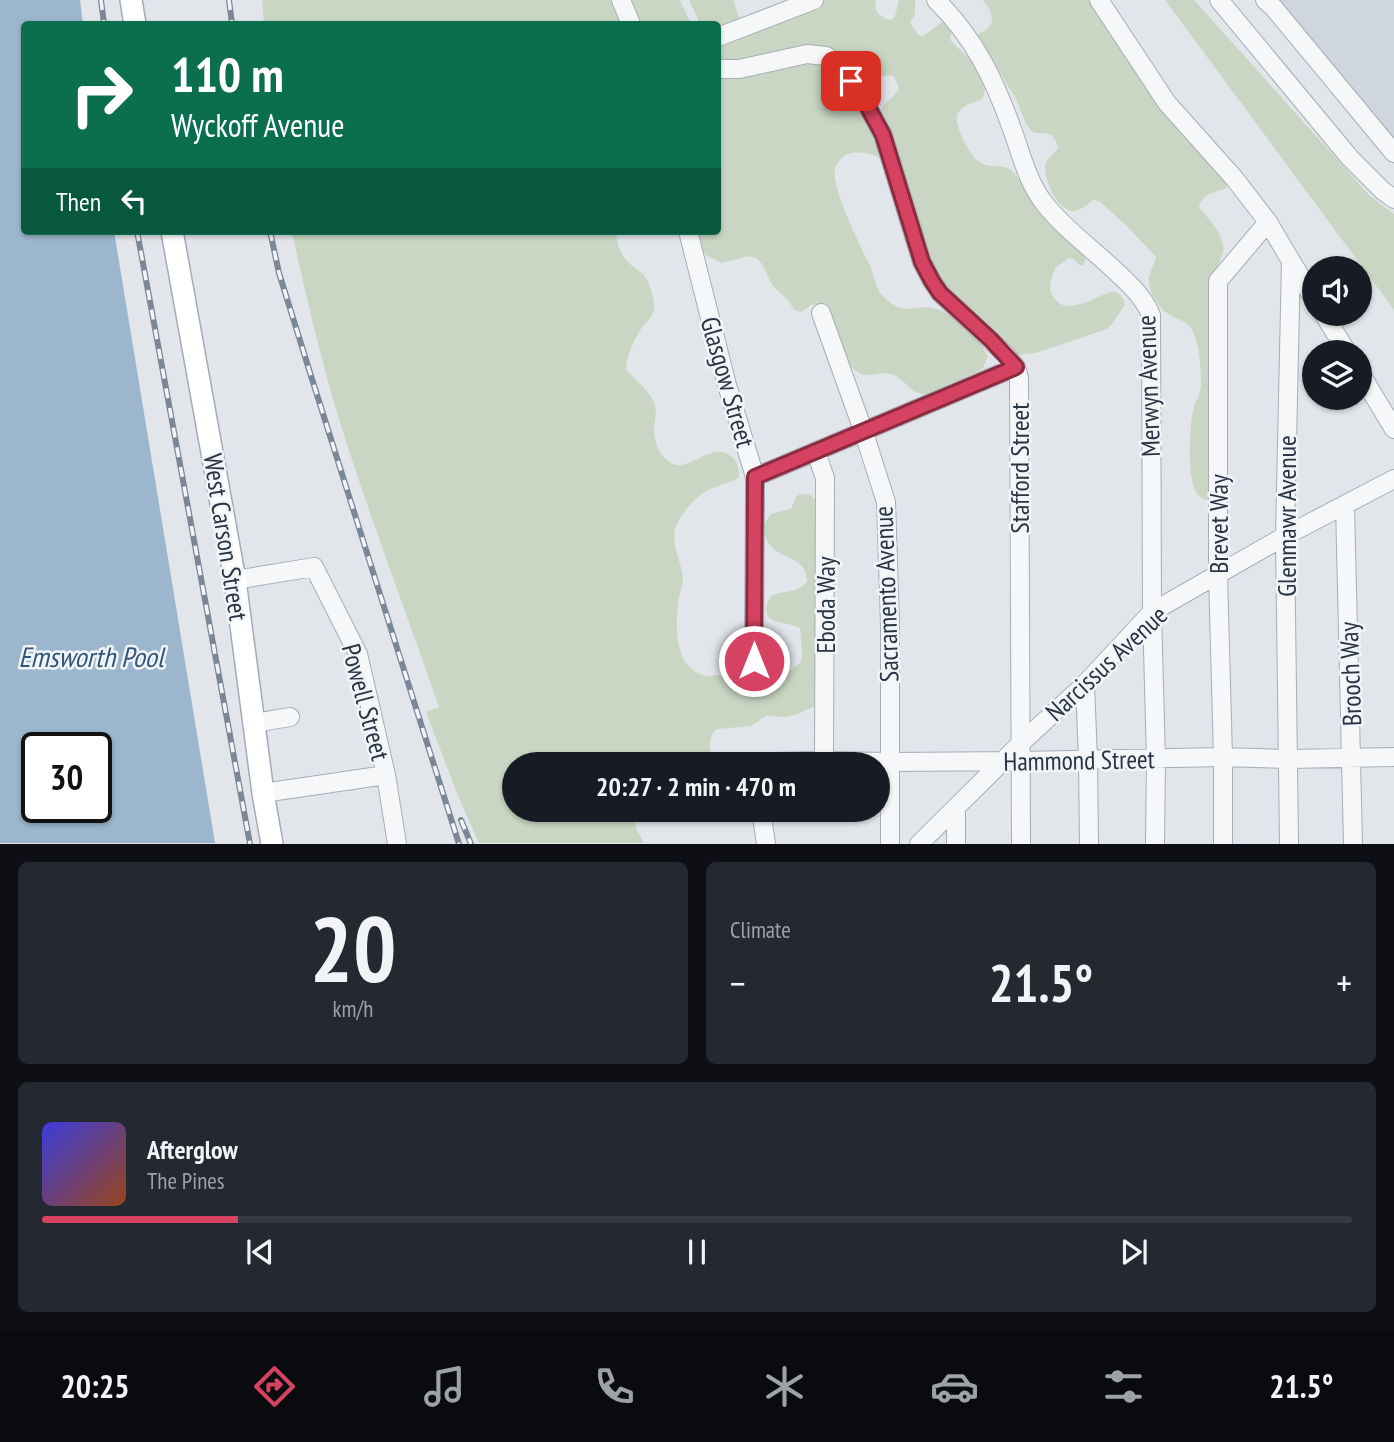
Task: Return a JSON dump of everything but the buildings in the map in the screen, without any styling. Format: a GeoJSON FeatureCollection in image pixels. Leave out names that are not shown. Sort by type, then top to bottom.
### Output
{"type":"FeatureCollection","features":[{"type":"Feature","properties":{"kind":"main road"},"geometry":{"type":"LineString","coordinates":[[131,0],[134,21]]}},
{"type":"Feature","properties":{"kind":"main road","name":"West Carson Street"},"geometry":{"type":"LineString","coordinates":[[173,235],[235,580],[272,844]]}},
{"type":"Feature","properties":{"kind":"street"},"geometry":{"type":"LineString","coordinates":[[621,0],[630,21]]}},
{"type":"Feature","properties":{"kind":"street"},"geometry":{"type":"LineString","coordinates":[[721,36],[814,0]]}},
{"type":"Feature","properties":{"kind":"street","name":"Merwyn Avenue"},"geometry":{"type":"LineString","coordinates":[[936,0],[972,42],[987,69],[1012,128],[1024,165],[1043,202],[1129,284],[1146,304],[1151,315],[1155,844]]}},
{"type":"Feature","properties":{"kind":"street"},"geometry":{"type":"LineString","coordinates":[[1099,0],[1167,103],[1234,178],[1268,222],[1302,279]]}},
{"type":"Feature","properties":{"kind":"street"},"geometry":{"type":"LineString","coordinates":[[1219,0],[1350,158],[1394,199]]}},
{"type":"Feature","properties":{"kind":"street"},"geometry":{"type":"LineString","coordinates":[[1265,0],[1394,153]]}},
{"type":"Feature","properties":{"kind":"street","name":"Stafford Street"},"geometry":{"type":"LineString","coordinates":[[721,69],[739,69],[807,54],[826,56],[839,65],[864,100],[883,135],[922,262],[932,281],[950,303],[1016,367],[1019,378],[1015,755],[1021,844]]}},
{"type":"Feature","properties":{"kind":"street","name":"Brevet Way"},"geometry":{"type":"LineString","coordinates":[[1223,844],[1218,575],[1218,281],[1268,222]]}},
{"type":"Feature","properties":{"kind":"street","name":"Glasgow Street"},"geometry":{"type":"LineString","coordinates":[[689,235],[727,386],[755,477],[754,661]]}},
{"type":"Feature","properties":{"kind":"street","name":"Glenmawr Avenue"},"geometry":{"type":"LineString","coordinates":[[1289,844],[1285,536],[1291,261]]}},
{"type":"Feature","properties":{"kind":"street","name":"Sacramento Avenue"},"geometry":{"type":"LineString","coordinates":[[821,313],[886,502],[890,752]]}},
{"type":"Feature","properties":{"kind":"street"},"geometry":{"type":"LineString","coordinates":[[755,477],[1016,367]]}},
{"type":"Feature","properties":{"kind":"street"},"geometry":{"type":"LineString","coordinates":[[1372,393],[1394,429]]}},
{"type":"Feature","properties":{"kind":"street","name":"Eboda Way"},"geometry":{"type":"LineString","coordinates":[[816,452],[825,478],[824,752]]}},
{"type":"Feature","properties":{"kind":"street","name":"Narcissus Avenue"},"geometry":{"type":"LineString","coordinates":[[919,844],[1015,755],[1152,612],[1285,536],[1394,479]]}},
{"type":"Feature","properties":{"kind":"street","name":"Brooch Way"},"geometry":{"type":"LineString","coordinates":[[1345,505],[1353,844]]}},
{"type":"Feature","properties":{"kind":"street","name":"Powell Street"},"geometry":{"type":"LineString","coordinates":[[235,580],[314,568],[358,654],[386,775],[397,844]]}},
{"type":"Feature","properties":{"kind":"street"},"geometry":{"type":"LineString","coordinates":[[1085,684],[1089,844]]}},
{"type":"Feature","properties":{"kind":"street"},"geometry":{"type":"LineString","coordinates":[[254,723],[290,717]]}},
{"type":"Feature","properties":{"kind":"street","name":"Hammond Street"},"geometry":{"type":"LineString","coordinates":[[890,762],[1015,755],[1088,760],[1394,757]]}},
{"type":"Feature","properties":{"kind":"street"},"geometry":{"type":"LineString","coordinates":[[263,793],[386,775]]}},
{"type":"Feature","properties":{"kind":"street"},"geometry":{"type":"LineString","coordinates":[[956,808],[956,844]]}},
{"type":"Feature","properties":{"kind":"street"},"geometry":{"type":"LineString","coordinates":[[763,822],[766,844]]}},
{"type":"Feature","properties":{"kind":"street","name":"Sacramento Avenue"},"geometry":{"type":"LineString","coordinates":[[890,822],[890,844]]}},
{"type":"Feature","properties":{"kind":"shaded area"},"geometry":{"type":"Polygon","coordinates":[[[1257,0],[1394,0],[1394,164],[1273,15],[1257,0]]]}},
{"type":"Feature","properties":{"kind":"green space"},"geometry":{"type":"Polygon","coordinates":[[[262,0],[615,0],[623,21],[264,21],[262,0]]]}},
{"type":"Feature","properties":{"kind":"green space"},"geometry":{"type":"Polygon","coordinates":[[[626,0],[680,0],[690,21],[635,21],[626,0]]]}},
{"type":"Feature","properties":{"kind":"green space"},"geometry":{"type":"Polygon","coordinates":[[[689,0],[733,0],[741,23],[721,32],[721,21],[699,21],[689,0]]]}},
{"type":"Feature","properties":{"kind":"green space"},"geometry":{"type":"Polygon","coordinates":[[[821,0],[876,0],[879,15],[892,20],[899,0],[915,0],[915,14],[910,23],[918,35],[923,36],[941,23],[946,23],[952,30],[951,41],[971,60],[985,83],[981,100],[965,106],[958,113],[957,124],[967,146],[982,164],[1005,167],[1013,172],[1047,221],[1086,259],[1083,265],[1080,265],[1069,258],[1056,267],[1050,286],[1054,298],[1060,304],[1068,306],[1116,292],[1125,305],[1112,324],[1107,329],[1036,353],[1018,355],[1010,351],[936,280],[881,114],[899,88],[894,76],[860,77],[838,60],[721,66],[721,39],[821,0]]]}},
{"type":"Feature","properties":{"kind":"green space"},"geometry":{"type":"Polygon","coordinates":[[[983,0],[1091,0],[1203,155],[1228,183],[1225,189],[1206,196],[1199,207],[1216,228],[1223,246],[1212,278],[1211,500],[1202,498],[1196,490],[1190,463],[1193,410],[1201,385],[1199,355],[1193,332],[1183,321],[1164,311],[1157,302],[1149,282],[1156,257],[1126,225],[1099,201],[1093,200],[1074,211],[1063,206],[1053,194],[1045,166],[1058,148],[1056,142],[1051,135],[1032,132],[1016,99],[980,40],[978,35],[991,25],[992,21],[990,10],[983,0]]]}},
{"type":"Feature","properties":{"kind":"green space"},"geometry":{"type":"Polygon","coordinates":[[[1165,0],[1194,0],[1370,196],[1394,214],[1394,310],[1372,280],[1372,256],[1354,256],[1165,0]]]}},
{"type":"Feature","properties":{"kind":"green space"},"geometry":{"type":"Polygon","coordinates":[[[819,61],[842,78],[885,156],[880,158],[864,153],[848,154],[840,160],[835,170],[842,203],[877,286],[896,306],[907,309],[932,308],[956,320],[972,334],[988,356],[983,368],[928,394],[915,391],[892,374],[865,375],[858,372],[845,358],[817,304],[801,312],[794,310],[788,300],[772,285],[762,264],[756,258],[749,256],[722,263],[701,250],[696,235],[721,235],[721,73],[819,61]]]}},
{"type":"Feature","properties":{"kind":"green space"},"geometry":{"type":"Polygon","coordinates":[[[293,235],[617,235],[622,254],[644,275],[653,298],[653,313],[633,343],[626,370],[646,390],[654,403],[654,435],[658,449],[667,460],[678,465],[709,454],[724,453],[734,459],[738,468],[739,477],[703,493],[693,502],[680,518],[675,530],[675,544],[683,577],[677,621],[682,656],[696,672],[707,676],[790,671],[801,662],[800,628],[773,620],[766,613],[771,596],[795,590],[807,581],[805,571],[800,564],[771,546],[764,524],[771,514],[791,509],[800,494],[810,495],[819,503],[819,701],[813,707],[795,715],[766,716],[751,726],[717,729],[711,736],[710,752],[502,752],[502,822],[635,822],[644,843],[479,843],[426,712],[439,707],[334,403],[293,235]]]}},
{"type":"Feature","properties":{"kind":"water","name":"Emsworth Pool"},"geometry":{"type":"Polygon","coordinates":[[[0,0],[80,0],[83,21],[21,21],[21,235],[115,235],[215,843],[0,843],[0,0]]]}},
{"type":"Feature","properties":{"kind":"railway"},"geometry":{"type":"LineString","coordinates":[[101,0],[104,21]]}},
{"type":"Feature","properties":{"kind":"railway"},"geometry":{"type":"LineString","coordinates":[[229,0],[232,21]]}},
{"type":"Feature","properties":{"kind":"railway"},"geometry":{"type":"LineString","coordinates":[[138,235],[250,844]]}},
{"type":"Feature","properties":{"kind":"railway"},"geometry":{"type":"LineString","coordinates":[[271,235],[279,273],[459,844]]}},
{"type":"Feature","properties":{"kind":"railway"},"geometry":{"type":"LineString","coordinates":[[461,820],[471,844]]}},
{"type":"Feature","properties":{"kind":"route"},"geometry":{"type":"LineString","coordinates":[[754,661],[755,477],[1016,367],[940,293],[932,281],[922,262],[883,135],[851,81]]}}]}
